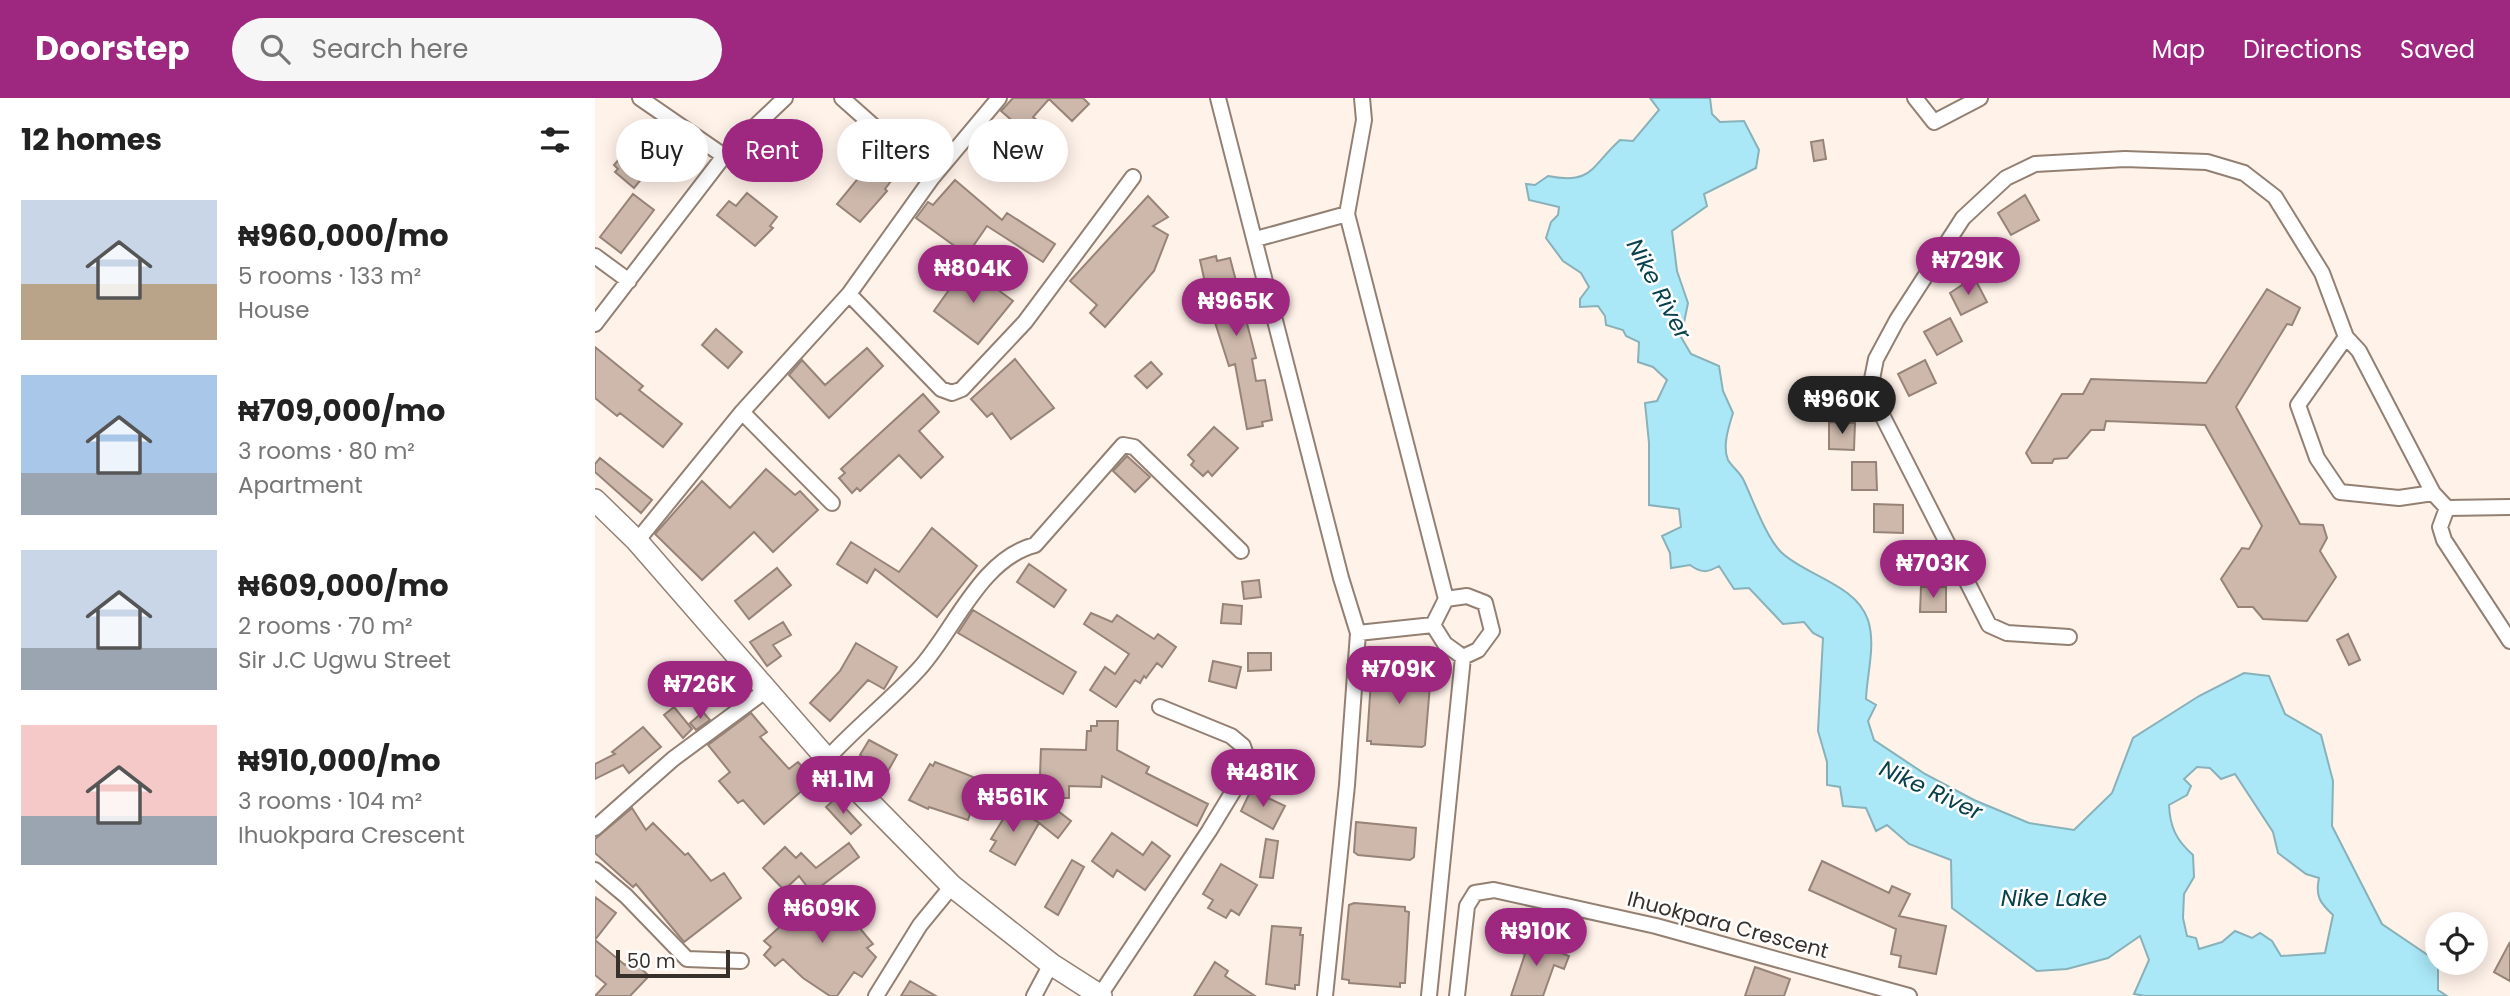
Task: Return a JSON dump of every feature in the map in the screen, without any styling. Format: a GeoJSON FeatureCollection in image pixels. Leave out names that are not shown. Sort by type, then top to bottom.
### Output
{"type":"FeatureCollection","features":[{"type":"Feature","properties":{"kind":"street"},"geometry":{"type":"LineString","coordinates":[[640,98],[722,155]]}},
{"type":"Feature","properties":{"kind":"street"},"geometry":{"type":"LineString","coordinates":[[763,119],[785,98]]}},
{"type":"Feature","properties":{"kind":"street"},"geometry":{"type":"LineString","coordinates":[[842,98],[866,119]]}},
{"type":"Feature","properties":{"kind":"street"},"geometry":{"type":"LineString","coordinates":[[954,152],[999,98]]}},
{"type":"Feature","properties":{"kind":"street"},"geometry":{"type":"LineString","coordinates":[[1218,98],[1341,578],[1358,632],[1347,785],[1325,996]]}},
{"type":"Feature","properties":{"kind":"street"},"geometry":{"type":"LineString","coordinates":[[1362,98],[1364,120],[1347,214],[1446,599],[1433,625]]}},
{"type":"Feature","properties":{"kind":"street"},"geometry":{"type":"LineString","coordinates":[[1915,98],[1934,122],[1980,98]]}},
{"type":"Feature","properties":{"kind":"street"},"geometry":{"type":"LineString","coordinates":[[595,324],[722,159]]}},
{"type":"Feature","properties":{"kind":"street"},"geometry":{"type":"LineString","coordinates":[[2069,636],[2007,632],[1989,625],[1881,413],[1871,384],[1876,359],[1897,320],[1963,218],[2006,178],[2035,164],[2125,159],[2207,162],[2243,173],[2275,197],[2322,273],[2346,337],[2359,351],[2433,494],[2447,508],[2510,507]]}},
{"type":"Feature","properties":{"kind":"street"},"geometry":{"type":"LineString","coordinates":[[849,294],[941,389],[952,393],[963,389],[1025,322],[1133,177]]}},
{"type":"Feature","properties":{"kind":"street"},"geometry":{"type":"LineString","coordinates":[[637,541],[742,412],[849,294],[929,182]]}},
{"type":"Feature","properties":{"kind":"street"},"geometry":{"type":"LineString","coordinates":[[1256,239],[1347,214]]}},
{"type":"Feature","properties":{"kind":"street"},"geometry":{"type":"LineString","coordinates":[[595,256],[629,281]]}},
{"type":"Feature","properties":{"kind":"street"},"geometry":{"type":"LineString","coordinates":[[2346,337],[2298,405],[2317,458],[2340,492],[2399,498],[2433,494]]}},
{"type":"Feature","properties":{"kind":"street"},"geometry":{"type":"LineString","coordinates":[[742,412],[832,503]]}},
{"type":"Feature","properties":{"kind":"street"},"geometry":{"type":"LineString","coordinates":[[827,759],[922,666],[958,612],[984,582],[1020,549],[1035,545],[1123,445],[1134,447],[1241,551]]}},
{"type":"Feature","properties":{"kind":"street"},"geometry":{"type":"LineString","coordinates":[[595,500],[637,541],[827,759],[952,886],[1051,964],[1101,996],[1240,780],[1246,755],[1243,746],[1231,736],[1160,707]]}},
{"type":"Feature","properties":{"kind":"street"},"geometry":{"type":"LineString","coordinates":[[2447,508],[2440,527],[2445,540],[2510,641]]}},
{"type":"Feature","properties":{"kind":"street"},"geometry":{"type":"LineString","coordinates":[[1446,599],[1467,596],[1485,603],[1492,631],[1478,650],[1463,657]]}},
{"type":"Feature","properties":{"kind":"street"},"geometry":{"type":"LineString","coordinates":[[1358,632],[1433,625]]}},
{"type":"Feature","properties":{"kind":"street"},"geometry":{"type":"LineString","coordinates":[[1433,625],[1445,644],[1463,657]]}},
{"type":"Feature","properties":{"kind":"street"},"geometry":{"type":"LineString","coordinates":[[1429,996],[1463,657]]}},
{"type":"Feature","properties":{"kind":"street"},"geometry":{"type":"LineString","coordinates":[[595,828],[673,759],[765,691]]}},
{"type":"Feature","properties":{"kind":"street"},"geometry":{"type":"LineString","coordinates":[[595,870],[626,896],[687,959],[741,961]]}},
{"type":"Feature","properties":{"kind":"street"},"geometry":{"type":"LineString","coordinates":[[876,996],[920,925],[952,886]]}},
{"type":"Feature","properties":{"kind":"street","name":"Ihuokpara Crescent"},"geometry":{"type":"LineString","coordinates":[[1457,996],[1467,906],[1475,893],[1494,890],[1656,926],[1909,996]]}},
{"type":"Feature","properties":{"kind":"street"},"geometry":{"type":"LineString","coordinates":[[1034,996],[1051,964]]}},
{"type":"Feature","properties":{"kind":"water","name":"Nike Lake"},"geometry":{"type":"Polygon","coordinates":[[[1650,98],[1710,98],[1712,114],[1720,122],[1744,121],[1759,150],[1756,168],[1704,194],[1707,206],[1672,231],[1677,271],[1688,303],[1681,337],[1691,354],[1719,366],[1723,391],[1733,413],[1726,454],[1743,478],[1775,545],[1791,560],[1853,597],[1868,620],[1871,649],[1866,699],[1876,705],[1868,721],[1874,740],[1925,774],[1974,800],[2029,823],[2074,830],[2112,793],[2133,738],[2199,696],[2244,673],[2269,676],[2285,714],[2321,735],[2333,781],[2332,826],[2382,924],[2425,953],[2425,975],[2438,975],[2438,990],[2447,996],[2134,994],[2149,960],[2140,936],[2108,958],[2067,969],[2037,971],[1952,908],[1951,860],[1909,844],[1887,825],[1876,831],[1866,808],[1843,806],[1840,787],[1827,785],[1827,762],[1818,731],[1823,638],[1813,633],[1804,622],[1783,624],[1749,588],[1734,589],[1719,566],[1704,571],[1690,565],[1671,568],[1670,553],[1662,536],[1681,527],[1679,509],[1649,505],[1649,443],[1645,403],[1657,401],[1667,380],[1653,367],[1638,362],[1639,342],[1626,336],[1623,330],[1606,325],[1605,316],[1598,306],[1580,307],[1580,299],[1589,287],[1581,273],[1563,261],[1546,238],[1551,222],[1558,215],[1559,207],[1529,200],[1526,184],[1535,185],[1548,176],[1574,178],[1583,175],[1620,140],[1633,141],[1659,110],[1650,98]],[[2197,767],[2184,779],[2191,786],[2187,795],[2169,805],[2175,833],[2193,855],[2194,877],[2184,894],[2183,918],[2187,936],[2196,938],[2199,949],[2222,942],[2235,931],[2252,938],[2260,933],[2272,941],[2281,956],[2325,953],[2333,915],[2320,899],[2319,878],[2306,874],[2278,853],[2273,832],[2235,774],[2221,779],[2210,768],[2197,767]]]}},
{"type":"Feature","properties":{"kind":"building"},"geometry":{"type":"Polygon","coordinates":[[[1013,98],[1083,98],[1089,104],[1072,121],[1049,99],[1033,117],[1036,119],[1010,119],[1001,111],[1013,98]]]}},
{"type":"Feature","properties":{"kind":"building"},"geometry":{"type":"Polygon","coordinates":[[[1823,140],[1826,159],[1814,161],[1811,142],[1823,140]]]}},
{"type":"Feature","properties":{"kind":"building"},"geometry":{"type":"Polygon","coordinates":[[[954,181],[1002,220],[1007,213],[1055,244],[1043,262],[987,226],[967,255],[916,218],[928,202],[933,205],[954,181]]]}},
{"type":"Feature","properties":{"kind":"building"},"geometry":{"type":"Polygon","coordinates":[[[627,182],[639,182],[634,188],[627,182]]]}},
{"type":"Feature","properties":{"kind":"building"},"geometry":{"type":"Polygon","coordinates":[[[855,182],[890,182],[885,189],[887,191],[860,222],[837,204],[855,182]]]}},
{"type":"Feature","properties":{"kind":"building"},"geometry":{"type":"Polygon","coordinates":[[[747,193],[777,217],[770,226],[773,228],[755,246],[717,215],[729,201],[736,206],[747,193]]]}},
{"type":"Feature","properties":{"kind":"building"},"geometry":{"type":"Polygon","coordinates":[[[633,194],[654,210],[621,253],[600,237],[633,194]]]}},
{"type":"Feature","properties":{"kind":"building"},"geometry":{"type":"Polygon","coordinates":[[[2025,195],[2039,220],[2011,235],[1998,213],[2025,195]]]}},
{"type":"Feature","properties":{"kind":"building"},"geometry":{"type":"Polygon","coordinates":[[[1148,196],[1168,217],[1153,226],[1168,235],[1154,271],[1105,327],[1090,313],[1097,305],[1070,281],[1148,196]]]}},
{"type":"Feature","properties":{"kind":"building"},"geometry":{"type":"Polygon","coordinates":[[[2001,239],[2012,261],[1986,274],[1975,252],[2001,239]]]}},
{"type":"Feature","properties":{"kind":"building"},"geometry":{"type":"Polygon","coordinates":[[[1216,256],[1217,261],[1230,258],[1256,358],[1252,359],[1256,381],[1265,380],[1272,420],[1262,422],[1263,426],[1247,429],[1235,364],[1229,366],[1211,310],[1200,260],[1216,256]]]}},
{"type":"Feature","properties":{"kind":"building"},"geometry":{"type":"Polygon","coordinates":[[[966,266],[1013,301],[978,344],[934,311],[966,266]]]}},
{"type":"Feature","properties":{"kind":"building"},"geometry":{"type":"Polygon","coordinates":[[[1974,277],[1987,302],[1961,315],[1950,293],[1974,277]]]}},
{"type":"Feature","properties":{"kind":"building"},"geometry":{"type":"Polygon","coordinates":[[[2267,289],[2300,308],[2292,325],[2287,324],[2236,407],[2300,524],[2323,525],[2327,538],[2320,551],[2336,577],[2307,621],[2263,619],[2253,607],[2238,607],[2221,579],[2242,548],[2249,549],[2262,526],[2205,425],[2106,421],[2104,430],[2091,430],[2067,458],[2054,459],[2052,463],[2032,463],[2026,453],[2062,394],[2083,394],[2091,379],[2206,383],[2267,289]]]}},
{"type":"Feature","properties":{"kind":"building"},"geometry":{"type":"Polygon","coordinates":[[[1950,318],[1962,341],[1937,355],[1924,332],[1950,318]]]}},
{"type":"Feature","properties":{"kind":"building"},"geometry":{"type":"Polygon","coordinates":[[[716,329],[742,352],[728,368],[702,345],[716,329]]]}},
{"type":"Feature","properties":{"kind":"building"},"geometry":{"type":"Polygon","coordinates":[[[595,347],[643,386],[639,390],[682,424],[663,447],[620,413],[617,416],[595,398],[595,347]]]}},
{"type":"Feature","properties":{"kind":"building"},"geometry":{"type":"Polygon","coordinates":[[[867,348],[883,366],[829,418],[789,375],[802,360],[825,385],[867,348]]]}},
{"type":"Feature","properties":{"kind":"building"},"geometry":{"type":"Polygon","coordinates":[[[1015,359],[1054,408],[1011,439],[992,413],[987,417],[971,399],[1015,359]]]}},
{"type":"Feature","properties":{"kind":"building"},"geometry":{"type":"Polygon","coordinates":[[[1925,360],[1936,383],[1909,396],[1898,374],[1925,360]]]}},
{"type":"Feature","properties":{"kind":"building"},"geometry":{"type":"Polygon","coordinates":[[[1151,362],[1162,374],[1147,388],[1135,376],[1151,362]]]}},
{"type":"Feature","properties":{"kind":"building"},"geometry":{"type":"Polygon","coordinates":[[[923,394],[939,412],[919,431],[943,457],[921,478],[899,455],[860,491],[857,488],[852,493],[839,478],[845,473],[841,469],[923,394]]]}},
{"type":"Feature","properties":{"kind":"building"},"geometry":{"type":"Polygon","coordinates":[[[1829,422],[1855,423],[1854,450],[1829,449],[1829,422]]]}},
{"type":"Feature","properties":{"kind":"building"},"geometry":{"type":"Polygon","coordinates":[[[1214,427],[1238,448],[1212,476],[1208,471],[1203,476],[1191,465],[1194,461],[1188,455],[1214,427]]]}},
{"type":"Feature","properties":{"kind":"building"},"geometry":{"type":"Polygon","coordinates":[[[1127,456],[1150,477],[1135,492],[1113,471],[1127,456]]]}},
{"type":"Feature","properties":{"kind":"building"},"geometry":{"type":"Polygon","coordinates":[[[600,458],[652,500],[641,513],[595,472],[595,464],[600,458]]]}},
{"type":"Feature","properties":{"kind":"building"},"geometry":{"type":"Polygon","coordinates":[[[1852,462],[1876,462],[1877,490],[1852,490],[1852,462]]]}},
{"type":"Feature","properties":{"kind":"building"},"geometry":{"type":"Polygon","coordinates":[[[766,469],[795,495],[800,491],[818,510],[773,552],[754,532],[702,580],[655,534],[702,481],[730,508],[766,469]]]}},
{"type":"Feature","properties":{"kind":"building"},"geometry":{"type":"Polygon","coordinates":[[[1874,504],[1903,505],[1903,533],[1874,532],[1874,504]]]}},
{"type":"Feature","properties":{"kind":"building"},"geometry":{"type":"Polygon","coordinates":[[[932,528],[977,566],[937,617],[875,569],[867,583],[837,564],[851,542],[899,572],[932,528]]]}},
{"type":"Feature","properties":{"kind":"building"},"geometry":{"type":"Polygon","coordinates":[[[1901,545],[1927,545],[1927,573],[1901,573],[1901,545]]]}},
{"type":"Feature","properties":{"kind":"building"},"geometry":{"type":"Polygon","coordinates":[[[1029,564],[1066,590],[1054,607],[1017,582],[1029,564]]]}},
{"type":"Feature","properties":{"kind":"building"},"geometry":{"type":"Polygon","coordinates":[[[777,568],[791,585],[749,619],[735,601],[777,568]]]}},
{"type":"Feature","properties":{"kind":"building"},"geometry":{"type":"Polygon","coordinates":[[[1259,580],[1261,597],[1244,599],[1242,582],[1259,580]]]}},
{"type":"Feature","properties":{"kind":"building"},"geometry":{"type":"Polygon","coordinates":[[[1921,587],[1946,587],[1946,612],[1920,612],[1921,587]]]}},
{"type":"Feature","properties":{"kind":"building"},"geometry":{"type":"Polygon","coordinates":[[[1223,604],[1242,606],[1241,624],[1221,623],[1223,604]]]}},
{"type":"Feature","properties":{"kind":"building"},"geometry":{"type":"Polygon","coordinates":[[[973,610],[1076,672],[1063,694],[958,633],[973,610]]]}},
{"type":"Feature","properties":{"kind":"building"},"geometry":{"type":"Polygon","coordinates":[[[1091,613],[1112,622],[1117,615],[1154,639],[1158,634],[1176,647],[1162,667],[1157,663],[1140,683],[1135,680],[1116,707],[1090,690],[1105,667],[1115,674],[1129,654],[1084,624],[1091,613]]]}},
{"type":"Feature","properties":{"kind":"building"},"geometry":{"type":"Polygon","coordinates":[[[783,622],[791,635],[773,645],[781,656],[767,666],[750,642],[783,622]]]}},
{"type":"Feature","properties":{"kind":"building"},"geometry":{"type":"Polygon","coordinates":[[[2348,634],[2360,660],[2349,665],[2337,640],[2348,634]]]}},
{"type":"Feature","properties":{"kind":"building"},"geometry":{"type":"Polygon","coordinates":[[[856,643],[897,667],[884,689],[868,680],[830,721],[810,703],[840,671],[856,643]]]}},
{"type":"Feature","properties":{"kind":"building"},"geometry":{"type":"Polygon","coordinates":[[[1248,653],[1271,653],[1271,670],[1248,671],[1248,653]]]}},
{"type":"Feature","properties":{"kind":"building"},"geometry":{"type":"Polygon","coordinates":[[[1213,661],[1241,667],[1236,688],[1209,681],[1213,661]]]}},
{"type":"Feature","properties":{"kind":"building"},"geometry":{"type":"Polygon","coordinates":[[[1376,663],[1427,669],[1427,672],[1431,673],[1425,745],[1422,747],[1371,744],[1371,741],[1367,741],[1372,665],[1376,663]]]}},
{"type":"Feature","properties":{"kind":"building"},"geometry":{"type":"Polygon","coordinates":[[[674,707],[692,729],[683,738],[664,715],[674,707]]]}},
{"type":"Feature","properties":{"kind":"building"},"geometry":{"type":"Polygon","coordinates":[[[703,712],[710,720],[696,730],[690,723],[703,712]]]}},
{"type":"Feature","properties":{"kind":"building"},"geometry":{"type":"Polygon","coordinates":[[[751,713],[767,732],[760,737],[789,769],[798,762],[814,780],[764,824],[743,800],[738,803],[719,781],[730,772],[708,745],[751,713]]]}},
{"type":"Feature","properties":{"kind":"building"},"geometry":{"type":"Polygon","coordinates":[[[1097,721],[1118,721],[1117,750],[1149,767],[1146,773],[1208,804],[1197,826],[1102,776],[1101,787],[1069,786],[1069,798],[1041,798],[1071,821],[1058,838],[1033,818],[1033,785],[1037,785],[1037,775],[1040,775],[1041,749],[1086,750],[1087,731],[1091,731],[1091,726],[1097,726],[1097,721]]]}},
{"type":"Feature","properties":{"kind":"building"},"geometry":{"type":"Polygon","coordinates":[[[643,727],[661,747],[629,773],[623,765],[595,779],[595,764],[615,754],[612,752],[643,727]]]}},
{"type":"Feature","properties":{"kind":"building"},"geometry":{"type":"Polygon","coordinates":[[[869,740],[897,755],[888,771],[860,755],[869,740]]]}},
{"type":"Feature","properties":{"kind":"building"},"geometry":{"type":"Polygon","coordinates":[[[935,762],[981,780],[968,820],[929,807],[928,809],[909,800],[930,764],[933,766],[935,762]]]}},
{"type":"Feature","properties":{"kind":"building"},"geometry":{"type":"Polygon","coordinates":[[[1251,790],[1285,806],[1273,829],[1241,811],[1251,790]]]}},
{"type":"Feature","properties":{"kind":"building"},"geometry":{"type":"Polygon","coordinates":[[[836,798],[861,825],[851,834],[826,807],[836,798]]]}},
{"type":"Feature","properties":{"kind":"building"},"geometry":{"type":"Polygon","coordinates":[[[1008,803],[1039,823],[1015,865],[990,851],[996,841],[991,839],[1005,816],[1001,814],[1008,803]]]}},
{"type":"Feature","properties":{"kind":"building"},"geometry":{"type":"Polygon","coordinates":[[[632,808],[646,830],[653,823],[685,855],[688,853],[711,881],[724,873],[741,898],[684,942],[636,884],[633,887],[595,853],[595,839],[632,808]]]}},
{"type":"Feature","properties":{"kind":"building"},"geometry":{"type":"Polygon","coordinates":[[[1356,822],[1416,828],[1414,857],[1410,860],[1358,855],[1354,852],[1356,822]]]}},
{"type":"Feature","properties":{"kind":"building"},"geometry":{"type":"Polygon","coordinates":[[[1112,833],[1143,855],[1152,842],[1170,856],[1145,890],[1117,870],[1113,877],[1092,861],[1112,833]]]}},
{"type":"Feature","properties":{"kind":"building"},"geometry":{"type":"Polygon","coordinates":[[[1266,839],[1278,841],[1273,878],[1260,877],[1266,839]]]}},
{"type":"Feature","properties":{"kind":"building"},"geometry":{"type":"Polygon","coordinates":[[[849,843],[859,857],[812,893],[799,876],[784,890],[763,868],[785,847],[796,858],[801,853],[816,868],[849,843]]]}},
{"type":"Feature","properties":{"kind":"building"},"geometry":{"type":"Polygon","coordinates":[[[1072,860],[1084,867],[1058,915],[1045,907],[1072,860]]]}},
{"type":"Feature","properties":{"kind":"building"},"geometry":{"type":"Polygon","coordinates":[[[1822,861],[1889,893],[1892,886],[1910,894],[1899,916],[1946,926],[1936,974],[1899,967],[1901,956],[1891,954],[1896,929],[1809,890],[1822,861]]]}},
{"type":"Feature","properties":{"kind":"building"},"geometry":{"type":"Polygon","coordinates":[[[1221,864],[1257,885],[1239,915],[1231,910],[1226,918],[1208,908],[1213,900],[1203,894],[1221,864]]]}},
{"type":"Feature","properties":{"kind":"building"},"geometry":{"type":"Polygon","coordinates":[[[821,890],[848,917],[849,915],[873,944],[867,948],[876,957],[862,977],[854,972],[837,996],[830,996],[803,978],[783,959],[775,966],[764,955],[771,947],[764,941],[821,890]]]}},
{"type":"Feature","properties":{"kind":"building"},"geometry":{"type":"Polygon","coordinates":[[[595,897],[616,913],[595,940],[595,897]]]}},
{"type":"Feature","properties":{"kind":"building"},"geometry":{"type":"Polygon","coordinates":[[[1354,903],[1405,907],[1405,911],[1409,912],[1405,983],[1400,983],[1400,987],[1349,983],[1349,980],[1342,979],[1349,905],[1354,903]]]}},
{"type":"Feature","properties":{"kind":"building"},"geometry":{"type":"Polygon","coordinates":[[[1272,926],[1301,928],[1300,935],[1303,935],[1299,985],[1295,985],[1295,989],[1266,984],[1272,926]]]}},
{"type":"Feature","properties":{"kind":"building"},"geometry":{"type":"Polygon","coordinates":[[[1520,937],[1569,956],[1564,969],[1554,965],[1543,996],[1511,996],[1525,954],[1515,951],[1520,937]]]}},
{"type":"Feature","properties":{"kind":"building"},"geometry":{"type":"Polygon","coordinates":[[[595,940],[625,965],[631,959],[649,976],[630,996],[595,996],[606,984],[595,975],[595,940]]]}},
{"type":"Feature","properties":{"kind":"building"},"geometry":{"type":"Polygon","coordinates":[[[2510,942],[2510,981],[2494,972],[2510,942]]]}},
{"type":"Feature","properties":{"kind":"building"},"geometry":{"type":"Polygon","coordinates":[[[1215,962],[1228,971],[1225,976],[1255,996],[1194,996],[1215,962]]]}},
{"type":"Feature","properties":{"kind":"building"},"geometry":{"type":"Polygon","coordinates":[[[1755,967],[1790,979],[1784,996],[1745,996],[1755,967]]]}},
{"type":"Feature","properties":{"kind":"building"},"geometry":{"type":"Polygon","coordinates":[[[910,981],[936,996],[901,996],[910,981]]]}},
{"type":"Feature","properties":{"kind":"water label","name":"Nike River"},"geometry":{"type":"Point","coordinates":[1659,289]}},
{"type":"Feature","properties":{"kind":"water label","name":"Nike River"},"geometry":{"type":"Point","coordinates":[1931,790]}}]}
